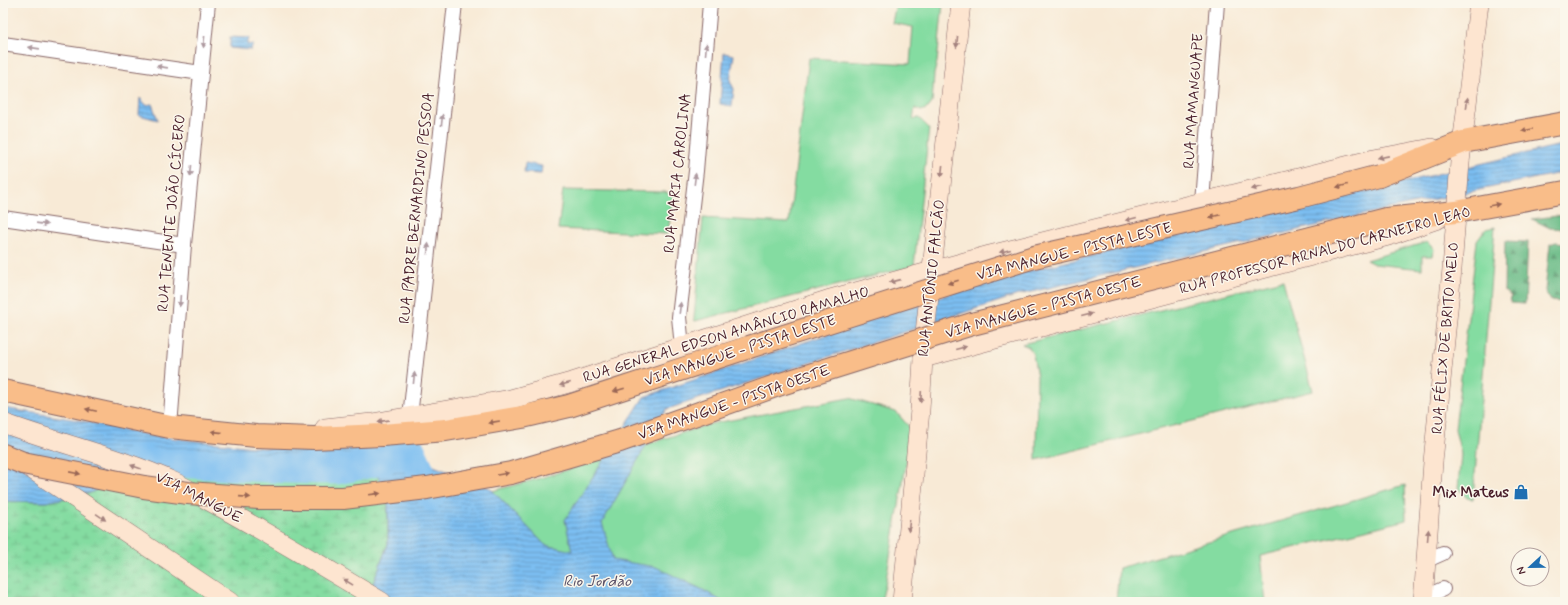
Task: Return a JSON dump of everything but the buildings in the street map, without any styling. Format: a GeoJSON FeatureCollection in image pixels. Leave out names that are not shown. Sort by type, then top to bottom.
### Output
{"type":"FeatureCollection","features":[{"type":"Feature","properties":{"kind":"main road","name":"RUA ANTÔNIO FALCÃO"},"geometry":{"type":"LineString","coordinates":[[901,599],[920,410],[924,350],[936,227],[961,3]]}},
{"type":"Feature","properties":{"kind":"main road","name":"RUA FÉLIX DE BRITO MELO"},"geometry":{"type":"LineString","coordinates":[[1423,600],[1425,561],[1456,208],[1479,3]]}},
{"type":"Feature","properties":{"kind":"main road","name":"RUA GENERAL EDSON AMÂNCIO RAMALHO"},"geometry":{"type":"LineString","coordinates":[[256,436],[282,431],[365,424],[511,398],[572,382],[827,300],[932,276],[990,255],[1374,159],[1462,152],[1565,124]]}},
{"type":"Feature","properties":{"kind":"main road","name":"VIA MANGUE - PISTA LESTE"},"geometry":{"type":"LineString","coordinates":[[3,391],[170,427],[256,436],[314,438],[446,430],[522,417],[569,406],[787,334],[1034,257],[1299,197],[1380,176],[1462,152]]}},
{"type":"Feature","properties":{"kind":"main road","name":"RUA PROFESSOR ARNALDO CARNEIRO LEAO"},"geometry":{"type":"LineString","coordinates":[[924,350],[1388,236],[1456,208],[1565,192]]}},
{"type":"Feature","properties":{"kind":"main road","name":"VIA MANGUE - PISTA OESTE"},"geometry":{"type":"LineString","coordinates":[[13,459],[144,487],[188,493],[243,497],[344,498],[427,488],[511,473],[620,441],[781,384],[972,324],[1386,219],[1456,208]]}},
{"type":"Feature","properties":{"kind":"main road","name":"VIA MANGUE"},"geometry":{"type":"LineString","coordinates":[[3,423],[44,438],[76,446],[136,467],[175,483],[264,531],[382,602]]}},
{"type":"Feature","properties":{"kind":"main road"},"geometry":{"type":"LineString","coordinates":[[13,459],[230,602]]}},
{"type":"Feature","properties":{"kind":"street","name":"RUA TENENTE JOÃO CÍCERO"},"geometry":{"type":"LineString","coordinates":[[170,427],[184,245],[208,3]]}},
{"type":"Feature","properties":{"kind":"street","name":"RUA PADRE BERNARDINO PESSOA"},"geometry":{"type":"LineString","coordinates":[[410,417],[455,3]]}},
{"type":"Feature","properties":{"kind":"street","name":"RUA MARIA CAROLINA"},"geometry":{"type":"LineString","coordinates":[[682,347],[679,317],[696,171],[710,3]]}},
{"type":"Feature","properties":{"kind":"street","name":"RUA MAMANGUAPE"},"geometry":{"type":"LineString","coordinates":[[1202,202],[1217,3]]}},
{"type":"Feature","properties":{"kind":"street"},"geometry":{"type":"LineString","coordinates":[[3,44],[201,72]]}},
{"type":"Feature","properties":{"kind":"street"},"geometry":{"type":"LineString","coordinates":[[3,218],[184,245]]}},
{"type":"Feature","properties":{"kind":"street"},"geometry":{"type":"LineString","coordinates":[[1425,561],[1443,553]]}},
{"type":"Feature","properties":{"kind":"street"},"geometry":{"type":"LineString","coordinates":[[1423,600],[1443,589]]}},
{"type":"Feature","properties":{"kind":"green space"},"geometry":{"type":"Polygon","coordinates":[[[896,3],[943,3],[932,103],[928,108],[921,111],[915,108],[913,119],[919,118],[929,128],[914,266],[695,321],[694,318],[703,218],[789,223],[809,58],[910,64],[913,27],[892,23],[896,3]]]}},
{"type":"Feature","properties":{"kind":"green space"},"geometry":{"type":"Polygon","coordinates":[[[563,190],[665,192],[673,195],[668,234],[558,229],[563,190]]]}},
{"type":"Feature","properties":{"kind":"green space"},"geometry":{"type":"Polygon","coordinates":[[[1565,215],[1565,229],[1550,228],[1532,219],[1565,215]]]}},
{"type":"Feature","properties":{"kind":"green space"},"geometry":{"type":"Polygon","coordinates":[[[1495,227],[1473,499],[1467,498],[1458,488],[1461,454],[1455,429],[1477,241],[1486,229],[1495,227]]]}},
{"type":"Feature","properties":{"kind":"green space"},"geometry":{"type":"Polygon","coordinates":[[[1505,241],[1528,242],[1525,304],[1510,303],[1511,296],[1504,291],[1505,241]]]}},
{"type":"Feature","properties":{"kind":"green space"},"geometry":{"type":"Polygon","coordinates":[[[1427,242],[1434,249],[1433,256],[1422,256],[1422,269],[1374,264],[1366,260],[1427,242]]]}},
{"type":"Feature","properties":{"kind":"green space"},"geometry":{"type":"Polygon","coordinates":[[[1556,242],[1565,243],[1565,302],[1551,301],[1545,291],[1550,244],[1556,242]]]}},
{"type":"Feature","properties":{"kind":"green space"},"geometry":{"type":"Polygon","coordinates":[[[1283,280],[1313,391],[1036,460],[1037,377],[1033,354],[1029,347],[1022,344],[1283,280]]]}},
{"type":"Feature","properties":{"kind":"green space"},"geometry":{"type":"Polygon","coordinates":[[[849,398],[896,412],[912,430],[881,602],[551,602],[545,545],[492,491],[541,478],[710,424],[849,398]]]}},
{"type":"Feature","properties":{"kind":"green space"},"geometry":{"type":"Polygon","coordinates":[[[247,454],[327,456],[351,459],[376,472],[388,501],[388,544],[372,586],[359,602],[3,602],[3,501],[46,502],[90,493],[123,477],[193,458],[247,454]]]}},
{"type":"Feature","properties":{"kind":"green space"},"geometry":{"type":"Polygon","coordinates":[[[1405,485],[1406,520],[1260,556],[1265,602],[1116,602],[1119,568],[1405,485]]]}},
{"type":"Feature","properties":{"kind":"water"},"geometry":{"type":"Polygon","coordinates":[[[230,37],[249,38],[247,45],[253,44],[251,50],[230,48],[230,37]]]}},
{"type":"Feature","properties":{"kind":"water"},"geometry":{"type":"Polygon","coordinates":[[[724,53],[734,55],[730,81],[734,89],[732,106],[720,104],[724,53]]]}},
{"type":"Feature","properties":{"kind":"water"},"geometry":{"type":"Polygon","coordinates":[[[140,98],[146,105],[152,104],[158,120],[139,115],[140,98]]]}},
{"type":"Feature","properties":{"kind":"water","name":"Rio Jordão"},"geometry":{"type":"Polygon","coordinates":[[[1565,144],[1565,172],[1392,208],[1018,295],[667,409],[602,523],[613,560],[656,567],[705,591],[723,602],[359,602],[372,586],[388,544],[388,501],[376,472],[351,459],[327,456],[247,454],[193,458],[123,477],[90,493],[46,502],[3,501],[3,408],[83,421],[153,436],[263,448],[390,449],[490,488],[545,545],[572,551],[565,520],[644,397],[919,303],[1015,274],[1565,144]]]}},
{"type":"Feature","properties":{"kind":"water"},"geometry":{"type":"Polygon","coordinates":[[[525,163],[542,166],[541,174],[524,173],[525,163]]]}},
{"type":"Feature","properties":{"kind":"waterway"},"geometry":{"type":"LineString","coordinates":[[136,459],[153,462],[337,470],[382,461],[411,450],[431,495]]}},
{"type":"Feature","properties":{"kind":"place","name":"Mix Mateus"},"geometry":{"type":"Point","coordinates":[1521,492]}}]}
